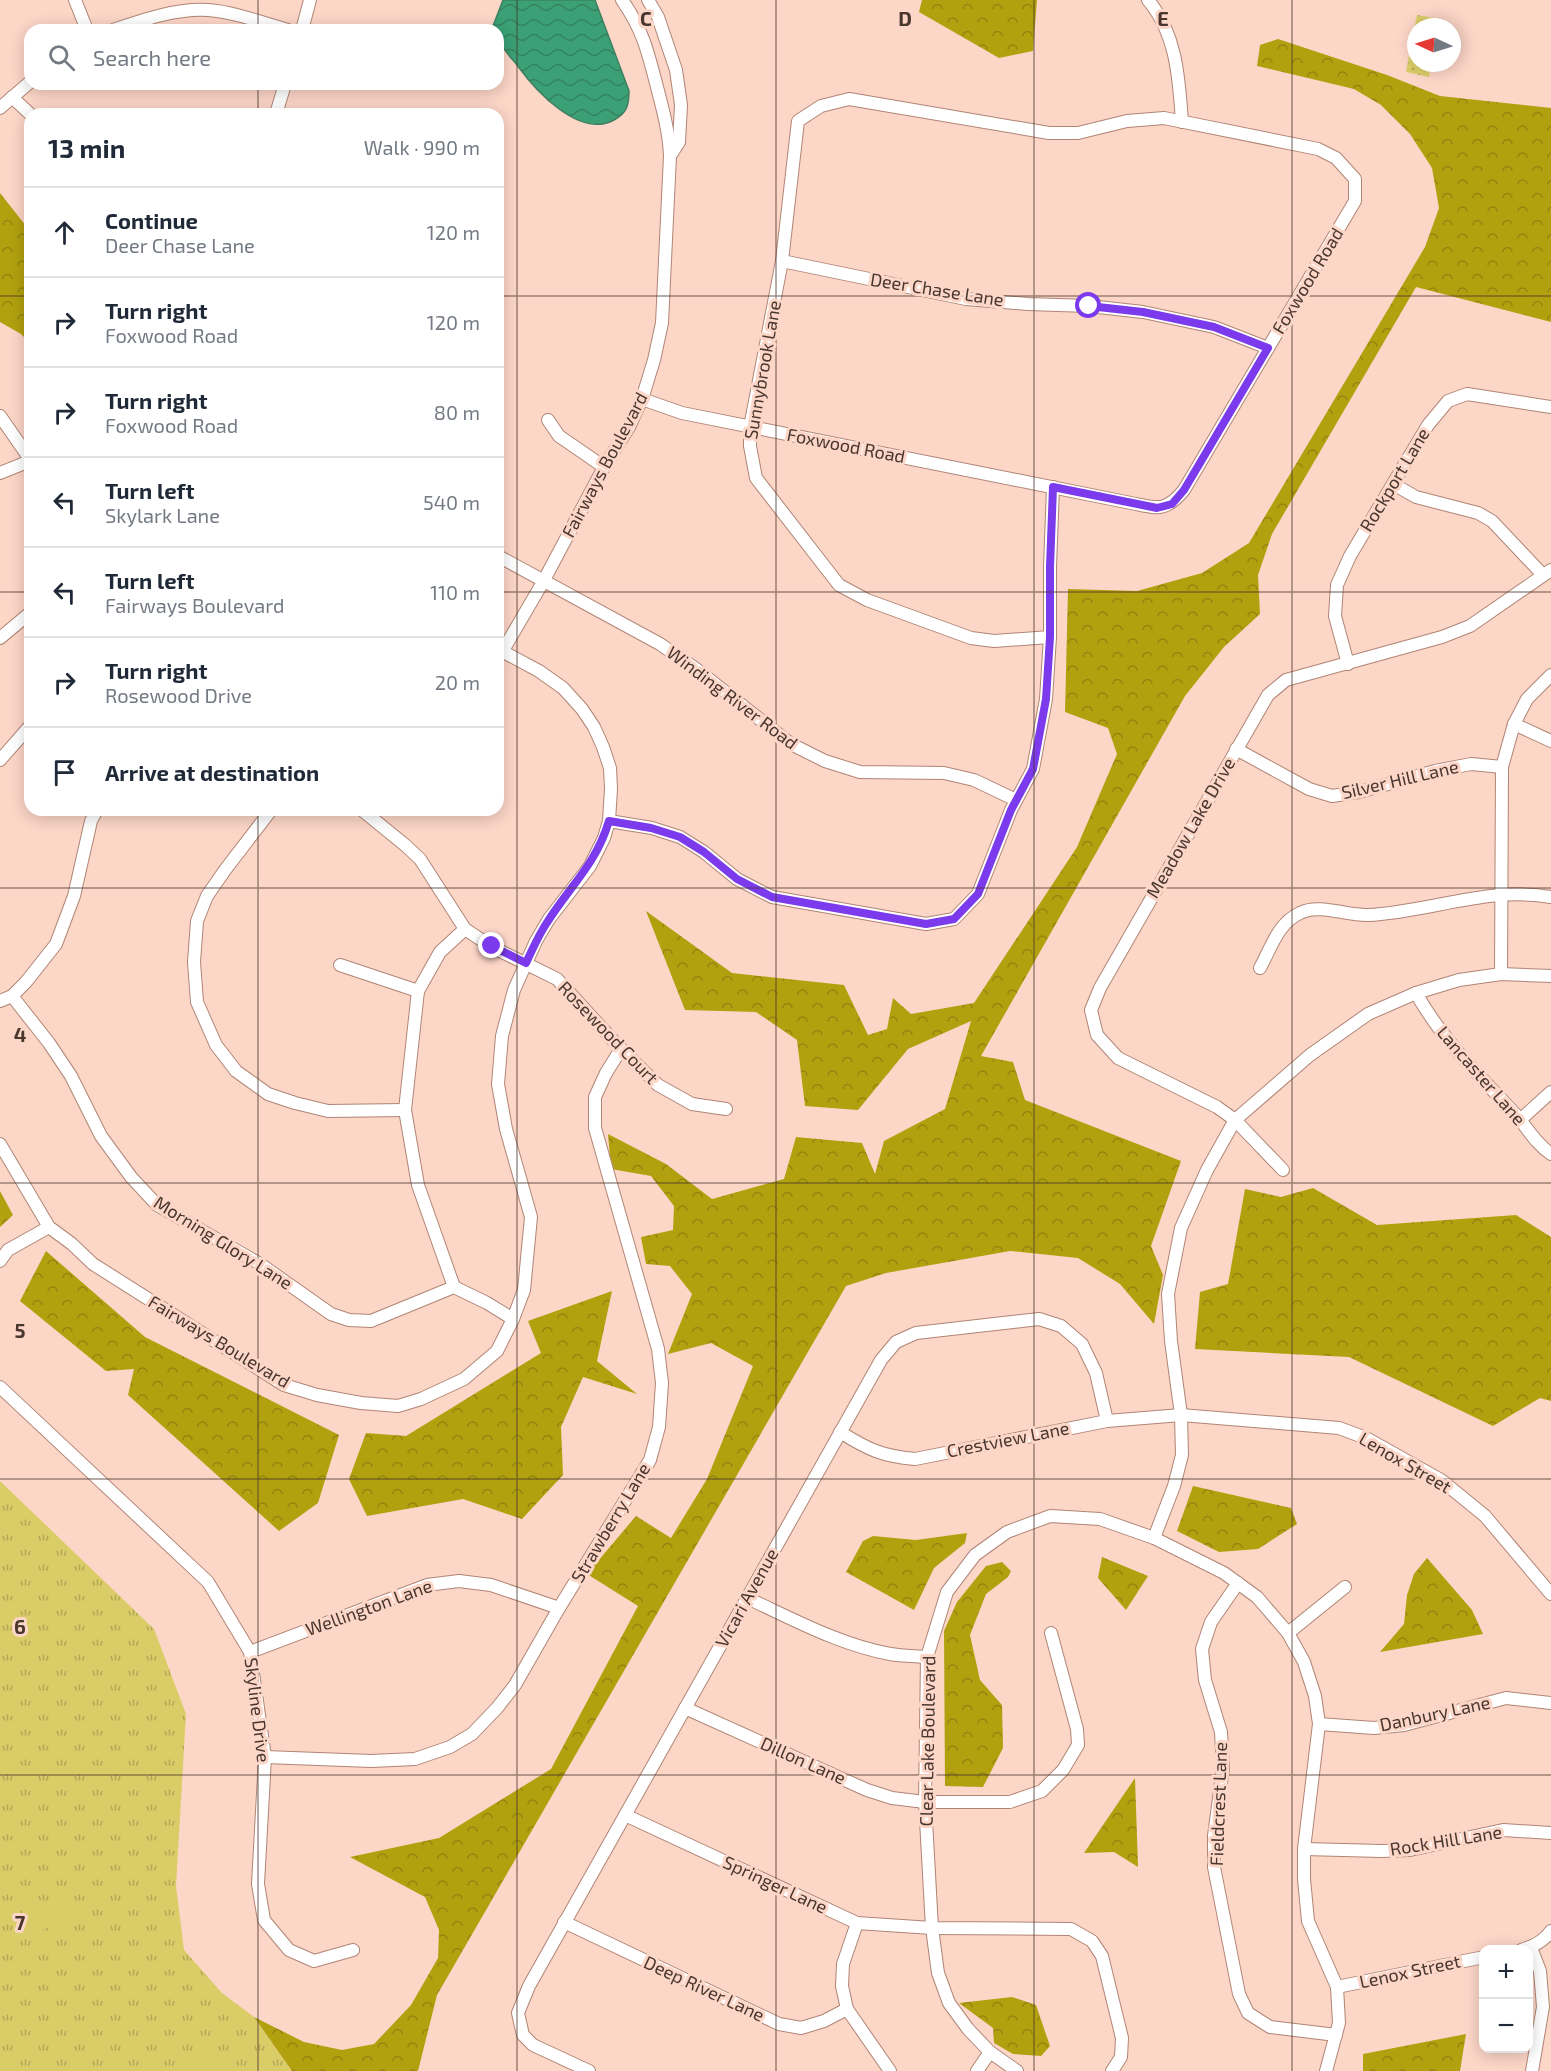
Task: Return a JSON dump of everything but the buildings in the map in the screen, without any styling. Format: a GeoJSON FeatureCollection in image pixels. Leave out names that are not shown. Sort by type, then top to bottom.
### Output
{"type":"FeatureCollection","features":[{"type":"Feature","properties":{"kind":"street"},"geometry":{"type":"LineString","coordinates":[[75,0],[85,24]]}},
{"type":"Feature","properties":{"kind":"street"},"geometry":{"type":"LineString","coordinates":[[304,24],[310,0]]}},
{"type":"Feature","properties":{"kind":"street","name":"Fairways Boulevard"},"geometry":{"type":"LineString","coordinates":[[504,645],[543,582],[604,467],[629,427],[642,399],[662,323],[670,156],[669,134],[647,46],[634,18],[622,0]]}},
{"type":"Feature","properties":{"kind":"street","name":"Fairways Boulevard"},"geometry":{"type":"LineString","coordinates":[[648,0],[658,17],[678,82],[681,105],[679,142],[670,156]]}},
{"type":"Feature","properties":{"kind":"street"},"geometry":{"type":"LineString","coordinates":[[1148,0],[1158,11],[1170,39],[1179,73],[1182,122]]}},
{"type":"Feature","properties":{"kind":"street"},"geometry":{"type":"LineString","coordinates":[[136,24],[174,14],[207,10],[267,24]]}},
{"type":"Feature","properties":{"kind":"street"},"geometry":{"type":"LineString","coordinates":[[0,108],[24,87]]}},
{"type":"Feature","properties":{"kind":"street"},"geometry":{"type":"LineString","coordinates":[[278,108],[283,90]]}},
{"type":"Feature","properties":{"kind":"street"},"geometry":{"type":"LineString","coordinates":[[12,97],[24,108]]}},
{"type":"Feature","properties":{"kind":"street","name":"Foxwood Road"},"geometry":{"type":"LineString","coordinates":[[642,399],[682,413],[1157,508],[1172,504],[1184,490],[1355,201],[1354,179],[1336,158],[1318,149],[1164,118],[1128,122],[1078,133],[1049,133],[849,99],[821,106],[798,121]]}},
{"type":"Feature","properties":{"kind":"street","name":"Sunnybrook Lane"},"geometry":{"type":"LineString","coordinates":[[798,121],[782,261],[750,427],[750,446],[756,478],[839,585],[867,600],[971,638],[994,641],[1050,637]]}},
{"type":"Feature","properties":{"kind":"street","name":"Deer Chase Lane"},"geometry":{"type":"LineString","coordinates":[[782,261],[966,299],[1028,304],[1088,305],[1143,312],[1214,327],[1268,348]]}},
{"type":"Feature","properties":{"kind":"street","name":"Rockport Lane"},"geometry":{"type":"LineString","coordinates":[[1348,664],[1335,616],[1337,585],[1350,556],[1428,425],[1448,401],[1467,394],[1551,407]]}},
{"type":"Feature","properties":{"kind":"street"},"geometry":{"type":"LineString","coordinates":[[0,416],[24,451]]}},
{"type":"Feature","properties":{"kind":"street"},"geometry":{"type":"LineString","coordinates":[[548,420],[559,436],[604,467]]}},
{"type":"Feature","properties":{"kind":"street"},"geometry":{"type":"LineString","coordinates":[[0,473],[24,463]]}},
{"type":"Feature","properties":{"kind":"street"},"geometry":{"type":"LineString","coordinates":[[1393,484],[1416,497],[1478,513],[1492,522],[1547,572]]}},
{"type":"Feature","properties":{"kind":"street"},"geometry":{"type":"LineString","coordinates":[[609,821],[651,828],[680,837],[704,852],[737,879],[772,897],[926,924],[954,919],[978,894],[1011,810],[1033,769],[1046,699],[1050,637],[1053,487]]}},
{"type":"Feature","properties":{"kind":"street","name":"Winding River Road"},"geometry":{"type":"LineString","coordinates":[[504,559],[660,644],[696,669],[791,744],[825,761],[860,772],[944,773],[974,780],[1016,800]]}},
{"type":"Feature","properties":{"kind":"street","name":"Meadow Lake Drive"},"geometry":{"type":"LineString","coordinates":[[1283,1170],[1235,1120],[1217,1107],[1118,1058],[1097,1035],[1091,1010],[1100,988],[1268,695],[1286,680],[1442,637],[1470,626],[1547,572]]}},
{"type":"Feature","properties":{"kind":"street"},"geometry":{"type":"LineString","coordinates":[[0,638],[24,617]]}},
{"type":"Feature","properties":{"kind":"street","name":"Fairways Boulevard"},"geometry":{"type":"LineString","coordinates":[[0,1144],[49,1227],[93,1264],[284,1384],[328,1397],[398,1406],[421,1399],[464,1379],[498,1351],[524,1290],[531,1217],[506,1129],[498,1084],[502,1036],[514,990],[536,941],[549,919],[590,866],[604,838],[609,821],[610,768],[594,727],[582,709],[563,688],[539,671],[504,653]]}},
{"type":"Feature","properties":{"kind":"street"},"geometry":{"type":"LineString","coordinates":[[1500,974],[1502,767],[1514,724],[1527,699],[1551,675]]}},
{"type":"Feature","properties":{"kind":"street"},"geometry":{"type":"LineString","coordinates":[[1514,724],[1551,741]]}},
{"type":"Feature","properties":{"kind":"street"},"geometry":{"type":"LineString","coordinates":[[0,760],[24,733]]}},
{"type":"Feature","properties":{"kind":"street","name":"Silver Hill Lane"},"geometry":{"type":"LineString","coordinates":[[1236,749],[1309,789],[1332,795],[1359,792],[1435,771],[1471,764],[1502,767]]}},
{"type":"Feature","properties":{"kind":"street"},"geometry":{"type":"LineString","coordinates":[[6,999],[26,982],[56,944],[74,896],[94,816]]}},
{"type":"Feature","properties":{"kind":"street"},"geometry":{"type":"LineString","coordinates":[[266,816],[207,896],[197,921],[194,962],[197,1002],[216,1045],[236,1071],[268,1094],[328,1111],[405,1110]]}},
{"type":"Feature","properties":{"kind":"street"},"geometry":{"type":"LineString","coordinates":[[369,816],[420,859],[465,929],[440,952],[418,991],[405,1110],[418,1185],[454,1287],[513,1319]]}},
{"type":"Feature","properties":{"kind":"street"},"geometry":{"type":"LineString","coordinates":[[1260,968],[1282,925],[1301,912],[1320,910],[1356,915],[1386,914],[1482,896],[1540,895],[1551,897]]}},
{"type":"Feature","properties":{"kind":"street","name":"Rosewood Court"},"geometry":{"type":"LineString","coordinates":[[465,929],[492,946],[557,979],[621,1049],[658,1085],[692,1104],[726,1109]]}},
{"type":"Feature","properties":{"kind":"street"},"geometry":{"type":"LineString","coordinates":[[340,965],[418,991]]}},
{"type":"Feature","properties":{"kind":"street"},"geometry":{"type":"LineString","coordinates":[[1154,1538],[1174,1486],[1182,1455],[1181,1415],[1171,1341],[1168,1294],[1181,1228],[1207,1170],[1235,1120],[1310,1055],[1368,1014],[1416,993],[1458,980],[1500,974],[1551,976]]}},
{"type":"Feature","properties":{"kind":"street","name":"Lancaster Lane"},"geometry":{"type":"LineString","coordinates":[[1416,993],[1441,1033],[1520,1120],[1542,1148],[1551,1154]]}},
{"type":"Feature","properties":{"kind":"street","name":"Morning Glory Lane"},"geometry":{"type":"LineString","coordinates":[[6,999],[49,1043],[71,1076],[101,1136],[131,1177],[157,1205],[260,1264],[332,1314],[349,1320],[370,1321],[454,1287]]}},
{"type":"Feature","properties":{"kind":"street","name":"Strawberry Lane"},"geometry":{"type":"LineString","coordinates":[[266,1757],[371,1761],[415,1759],[450,1747],[472,1734],[515,1685],[559,1608],[650,1460],[659,1427],[662,1383],[657,1349],[595,1128],[595,1098],[606,1073],[621,1049]]}},
{"type":"Feature","properties":{"kind":"street"},"geometry":{"type":"LineString","coordinates":[[1520,1120],[1551,1092]]}},
{"type":"Feature","properties":{"kind":"street"},"geometry":{"type":"LineString","coordinates":[[0,1261],[8,1250],[49,1227]]}},
{"type":"Feature","properties":{"kind":"street","name":"Vicari Avenue"},"geometry":{"type":"LineString","coordinates":[[589,2071],[533,2045],[523,2035],[518,2013],[529,1986],[881,1360],[896,1342],[916,1333],[1039,1319],[1061,1326],[1082,1344],[1096,1373],[1107,1421]]}},
{"type":"Feature","properties":{"kind":"street","name":"Skyline Drive"},"geometry":{"type":"LineString","coordinates":[[0,1387],[208,1582],[228,1613],[250,1652],[266,1757],[258,1884],[264,1920],[289,1950],[314,1961],[353,1950]]}},
{"type":"Feature","properties":{"kind":"street","name":"Crestview Lane"},"geometry":{"type":"LineString","coordinates":[[840,1432],[866,1449],[890,1457],[915,1459],[1107,1421],[1181,1415]]}},
{"type":"Feature","properties":{"kind":"street","name":"Lenox Street"},"geometry":{"type":"LineString","coordinates":[[1181,1415],[1339,1428],[1366,1438],[1441,1480],[1485,1516],[1551,1594]]}},
{"type":"Feature","properties":{"kind":"street","name":"Clear Lake Boulevard"},"geometry":{"type":"LineString","coordinates":[[1017,2071],[990,2052],[968,2029],[949,2003],[938,1973],[932,1928],[925,1802],[927,1657],[947,1592],[975,1556],[1007,1532],[1050,1516],[1100,1520],[1154,1538],[1224,1573],[1257,1597],[1288,1633],[1304,1662],[1315,1696],[1319,1724],[1304,1849],[1308,1921],[1337,1988],[1339,2023],[1326,2071]]}},
{"type":"Feature","properties":{"kind":"street","name":"Wellington Lane"},"geometry":{"type":"LineString","coordinates":[[250,1652],[427,1585],[459,1581],[491,1585],[559,1608]]}},
{"type":"Feature","properties":{"kind":"street","name":"Fieldcrest Lane"},"geometry":{"type":"LineString","coordinates":[[1238,1583],[1211,1622],[1202,1649],[1205,1680],[1221,1732],[1223,1768],[1214,1836],[1214,1868],[1239,1994],[1248,2013],[1270,2027],[1336,2035]]}},
{"type":"Feature","properties":{"kind":"street"},"geometry":{"type":"LineString","coordinates":[[1288,1633],[1345,1587]]}},
{"type":"Feature","properties":{"kind":"street"},"geometry":{"type":"LineString","coordinates":[[747,1598],[828,1635],[861,1647],[891,1654],[927,1657]]}},
{"type":"Feature","properties":{"kind":"street","name":"Dillon Lane"},"geometry":{"type":"LineString","coordinates":[[685,1708],[867,1790],[892,1798],[925,1802],[1010,1802],[1042,1791],[1063,1770],[1078,1745],[1077,1729],[1051,1633]]}},
{"type":"Feature","properties":{"kind":"street","name":"Danbury Lane"},"geometry":{"type":"LineString","coordinates":[[1319,1724],[1374,1728],[1404,1725],[1506,1698],[1551,1703]]}},
{"type":"Feature","properties":{"kind":"street","name":"Springer Lane"},"geometry":{"type":"LineString","coordinates":[[625,1815],[857,1923],[932,1928],[1071,1929],[1092,1941],[1102,1956],[1122,2038],[1121,2057],[1112,2071]]}},
{"type":"Feature","properties":{"kind":"street","name":"Rock Hill Lane"},"geometry":{"type":"LineString","coordinates":[[1304,1849],[1410,1850],[1503,1830],[1551,1833]]}},
{"type":"Feature","properties":{"kind":"street","name":"Deep River Lane"},"geometry":{"type":"LineString","coordinates":[[564,1922],[779,2024],[801,2028],[824,2021],[847,2009]]}},
{"type":"Feature","properties":{"kind":"street"},"geometry":{"type":"LineString","coordinates":[[857,1923],[843,1964],[842,1986],[847,2009],[890,2071]]}},
{"type":"Feature","properties":{"kind":"street"},"geometry":{"type":"LineString","coordinates":[[1532,1945],[1551,1931]]}},
{"type":"Feature","properties":{"kind":"street","name":"Lenox Street"},"geometry":{"type":"LineString","coordinates":[[1337,1988],[1479,1958]]}},
{"type":"Feature","properties":{"kind":"street"},"geometry":{"type":"LineString","coordinates":[[1532,2071],[1543,2007],[1540,1971],[1533,1960]]}},
{"type":"Feature","properties":{"kind":"street"},"geometry":{"type":"LineString","coordinates":[[977,2071],[990,2052]]}},
{"type":"Feature","properties":{"kind":"green space"},"geometry":{"type":"Polygon","coordinates":[[[922,0],[1037,0],[1033,51],[999,58],[919,12],[922,0]]]}},
{"type":"Feature","properties":{"kind":"green space"},"geometry":{"type":"Polygon","coordinates":[[[1417,15],[1434,18],[1416,18],[1417,15]]]}},
{"type":"Feature","properties":{"kind":"green space"},"geometry":{"type":"Polygon","coordinates":[[[1278,39],[1387,75],[1440,96],[1551,108],[1551,322],[1416,287],[1272,534],[1258,575],[1260,614],[1224,647],[1185,696],[981,1056],[1013,1062],[1025,1100],[1181,1161],[1151,1246],[1163,1275],[1154,1324],[1120,1284],[1078,1258],[1010,1251],[886,1273],[846,1286],[437,1995],[418,2071],[292,2071],[254,2017],[304,2042],[342,2050],[374,2044],[411,2005],[438,1958],[439,1930],[425,1897],[350,1857],[439,1838],[551,1769],[638,1606],[587,1574],[636,1516],[671,1538],[707,1479],[753,1366],[711,1343],[668,1354],[692,1294],[670,1266],[646,1264],[641,1237],[673,1230],[674,1206],[651,1176],[611,1169],[608,1134],[666,1164],[712,1199],[784,1179],[796,1137],[862,1143],[875,1174],[884,1141],[945,1109],[971,1021],[908,1049],[858,1110],[805,1106],[797,1040],[756,1012],[685,1010],[646,911],[732,973],[844,985],[868,1035],[887,1029],[893,998],[911,1014],[974,1003],[1077,847],[1117,754],[1108,728],[1065,712],[1068,589],[1137,591],[1202,573],[1249,543],[1425,247],[1439,208],[1432,168],[1410,134],[1381,105],[1354,89],[1257,66],[1260,45],[1278,39]]]}},
{"type":"Feature","properties":{"kind":"green space"},"geometry":{"type":"Polygon","coordinates":[[[1407,67],[1407,72],[1430,72],[1429,77],[1406,72],[1407,67]]]}},
{"type":"Feature","properties":{"kind":"green space"},"geometry":{"type":"Polygon","coordinates":[[[0,193],[24,223],[24,337],[0,322],[0,193]]]}},
{"type":"Feature","properties":{"kind":"green space"},"geometry":{"type":"Polygon","coordinates":[[[1313,1188],[1377,1225],[1516,1215],[1551,1237],[1551,1401],[1540,1398],[1493,1426],[1349,1357],[1195,1349],[1200,1292],[1228,1284],[1245,1189],[1281,1197],[1313,1188]]]}},
{"type":"Feature","properties":{"kind":"green space"},"geometry":{"type":"Polygon","coordinates":[[[0,1191],[13,1215],[0,1227],[0,1191]]]}},
{"type":"Feature","properties":{"kind":"green space"},"geometry":{"type":"Polygon","coordinates":[[[46,1251],[145,1337],[339,1435],[318,1503],[279,1531],[128,1395],[134,1369],[106,1371],[20,1301],[46,1251]]]}},
{"type":"Feature","properties":{"kind":"green space"},"geometry":{"type":"Polygon","coordinates":[[[612,1291],[597,1361],[637,1394],[583,1377],[561,1427],[563,1475],[522,1519],[463,1499],[367,1516],[349,1479],[366,1433],[406,1436],[541,1353],[528,1321],[612,1291]]]}},
{"type":"Feature","properties":{"kind":"green space"},"geometry":{"type":"Polygon","coordinates":[[[0,1481],[154,1629],[186,1714],[176,1886],[184,1950],[222,1993],[254,2017],[292,2071],[0,2071],[0,1481]]]}},
{"type":"Feature","properties":{"kind":"green space"},"geometry":{"type":"Polygon","coordinates":[[[1193,1486],[1291,1508],[1297,1524],[1258,1549],[1219,1552],[1177,1531],[1193,1486]]]}},
{"type":"Feature","properties":{"kind":"green space"},"geometry":{"type":"Polygon","coordinates":[[[967,1533],[965,1543],[934,1568],[914,1610],[846,1572],[863,1541],[873,1536],[916,1540],[967,1533]]]}},
{"type":"Feature","properties":{"kind":"green space"},"geometry":{"type":"Polygon","coordinates":[[[1102,1557],[1148,1576],[1126,1610],[1098,1578],[1102,1557]]]}},
{"type":"Feature","properties":{"kind":"green space"},"geometry":{"type":"Polygon","coordinates":[[[1427,1558],[1472,1610],[1483,1634],[1380,1652],[1404,1624],[1407,1595],[1414,1574],[1427,1558]]]}},
{"type":"Feature","properties":{"kind":"green space"},"geometry":{"type":"Polygon","coordinates":[[[1002,1562],[1011,1571],[1008,1577],[986,1594],[970,1635],[980,1680],[1002,1705],[1003,1748],[983,1787],[945,1786],[944,1631],[957,1602],[986,1566],[1002,1562]]]}},
{"type":"Feature","properties":{"kind":"green space"},"geometry":{"type":"Polygon","coordinates":[[[1135,1778],[1138,1867],[1114,1852],[1084,1853],[1135,1778]]]}},
{"type":"Feature","properties":{"kind":"green space"},"geometry":{"type":"Polygon","coordinates":[[[32,1896],[46,1903],[64,1905],[67,1913],[65,1919],[39,1933],[29,1934],[24,1926],[22,1913],[26,1900],[32,1896]]]}},
{"type":"Feature","properties":{"kind":"green space"},"geometry":{"type":"Polygon","coordinates":[[[1012,1997],[1036,2005],[1050,2046],[1041,2056],[1013,2054],[994,2043],[993,2028],[959,2003],[1012,1997]]]}},
{"type":"Feature","properties":{"kind":"green space"},"geometry":{"type":"Polygon","coordinates":[[[1466,2034],[1460,2071],[1363,2071],[1363,2054],[1466,2034]]]}},
{"type":"Feature","properties":{"kind":"green space"},"geometry":{"type":"Polygon","coordinates":[[[202,2049],[222,2057],[237,2071],[203,2071],[193,2057],[202,2049]]]}},
{"type":"Feature","properties":{"kind":"water"},"geometry":{"type":"Polygon","coordinates":[[[503,0],[595,0],[629,91],[628,104],[622,114],[614,120],[601,124],[587,123],[559,109],[535,87],[507,53],[504,48],[504,24],[494,24],[503,0]]]}},
{"type":"Feature","properties":{"kind":"route"},"geometry":{"type":"LineString","coordinates":[[492,946],[526,963],[549,919],[590,866],[604,838],[609,821],[651,828],[680,837],[704,852],[737,879],[772,897],[926,924],[954,919],[978,894],[1011,810],[1033,769],[1046,699],[1050,637],[1053,487],[1157,508],[1172,504],[1184,490],[1268,348],[1214,327],[1143,312],[1089,306]]}}]}
